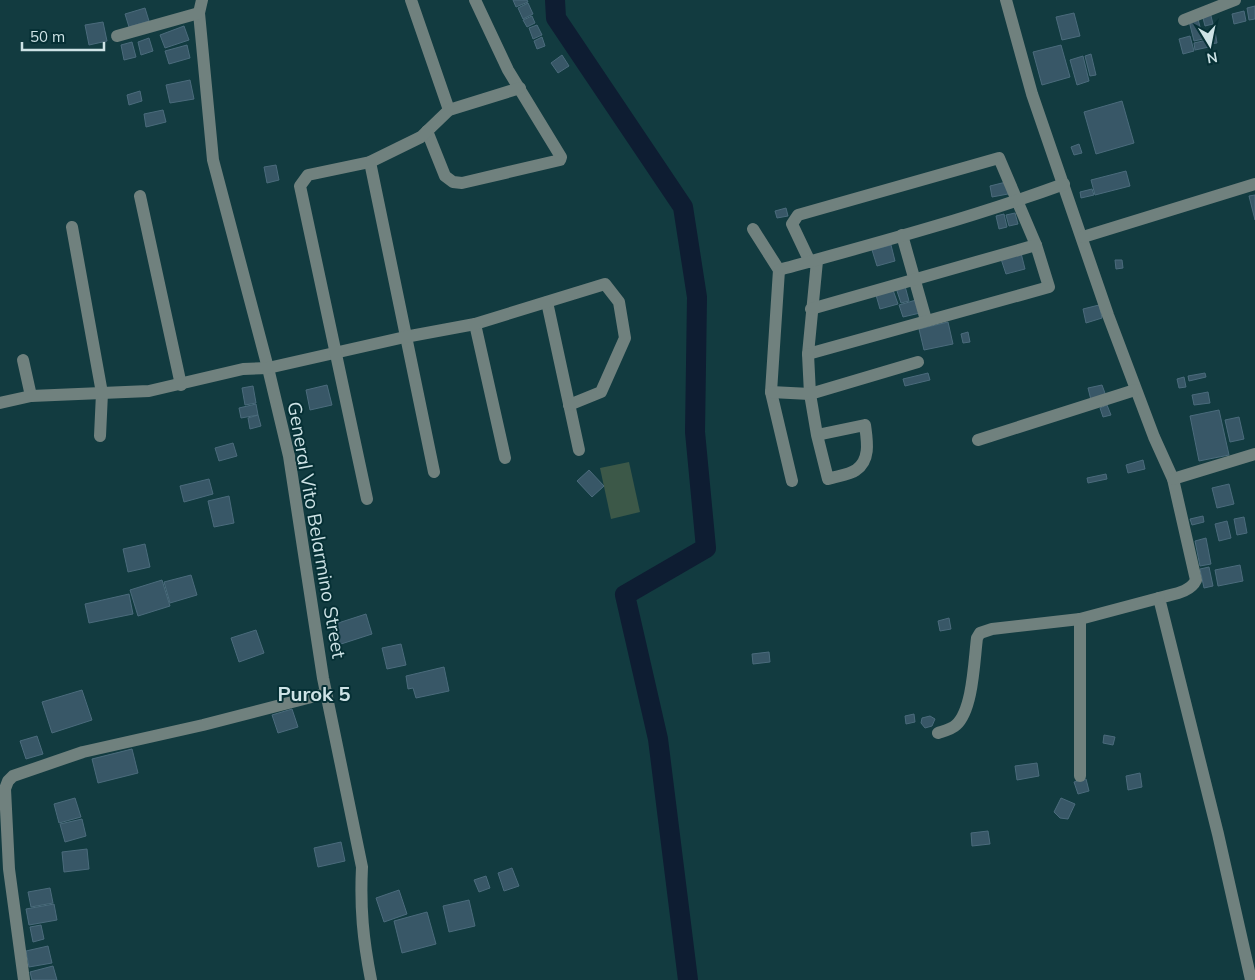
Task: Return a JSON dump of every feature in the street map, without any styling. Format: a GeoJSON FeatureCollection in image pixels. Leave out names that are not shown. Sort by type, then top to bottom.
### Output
{"type":"FeatureCollection","features":[{"type":"Feature","properties":{"kind":"street"},"geometry":{"type":"LineString","coordinates":[[411,0],[449,110]]}},
{"type":"Feature","properties":{"kind":"street"},"geometry":{"type":"LineString","coordinates":[[427,131],[445,176],[453,182],[462,183],[560,160],[561,157],[508,70],[475,0]]}},
{"type":"Feature","properties":{"kind":"street"},"geometry":{"type":"LineString","coordinates":[[938,733],[955,727],[964,717],[969,703],[977,638],[980,633],[992,629],[1080,619],[1186,591],[1194,585],[1196,580],[1174,479],[1135,390],[1108,315],[1032,94],[1006,0]]}},
{"type":"Feature","properties":{"kind":"street"},"geometry":{"type":"LineString","coordinates":[[1184,20],[1235,0]]}},
{"type":"Feature","properties":{"kind":"street"},"geometry":{"type":"LineString","coordinates":[[117,36],[202,3]]}},
{"type":"Feature","properties":{"kind":"street","name":"General Vito Belarmino Street"},"geometry":{"type":"LineString","coordinates":[[202,3],[214,160],[289,456],[323,678],[362,866],[360,899],[362,931],[371,980]]}},
{"type":"Feature","properties":{"kind":"street"},"geometry":{"type":"LineString","coordinates":[[367,499],[300,186],[308,175],[370,162],[421,137],[449,110],[520,88]]}},
{"type":"Feature","properties":{"kind":"street"},"geometry":{"type":"LineString","coordinates":[[808,354],[1049,287],[1036,245],[999,158],[798,215],[792,224],[813,261],[808,354],[810,394],[817,435],[828,479],[856,470],[866,459],[867,444],[864,425],[817,435]]}},
{"type":"Feature","properties":{"kind":"street"},"geometry":{"type":"LineString","coordinates":[[370,162],[434,472]]}},
{"type":"Feature","properties":{"kind":"street"},"geometry":{"type":"LineString","coordinates":[[779,270],[1017,201],[1064,184]]}},
{"type":"Feature","properties":{"kind":"street"},"geometry":{"type":"LineString","coordinates":[[1082,237],[1255,184]]}},
{"type":"Feature","properties":{"kind":"street"},"geometry":{"type":"LineString","coordinates":[[140,196],[181,385]]}},
{"type":"Feature","properties":{"kind":"street"},"geometry":{"type":"LineString","coordinates":[[72,227],[102,393],[100,436]]}},
{"type":"Feature","properties":{"kind":"street"},"geometry":{"type":"LineString","coordinates":[[753,229],[779,270],[771,392],[792,481]]}},
{"type":"Feature","properties":{"kind":"street"},"geometry":{"type":"LineString","coordinates":[[902,235],[926,320]]}},
{"type":"Feature","properties":{"kind":"street"},"geometry":{"type":"LineString","coordinates":[[811,309],[914,278],[1036,245]]}},
{"type":"Feature","properties":{"kind":"street"},"geometry":{"type":"LineString","coordinates":[[0,403],[31,396],[149,391],[243,369],[268,368],[405,337],[475,324],[605,284],[619,302],[625,338],[601,392],[569,405]]}},
{"type":"Feature","properties":{"kind":"street"},"geometry":{"type":"LineString","coordinates":[[547,302],[579,450]]}},
{"type":"Feature","properties":{"kind":"street"},"geometry":{"type":"LineString","coordinates":[[475,324],[505,458]]}},
{"type":"Feature","properties":{"kind":"street"},"geometry":{"type":"LineString","coordinates":[[23,360],[31,396]]}},
{"type":"Feature","properties":{"kind":"street"},"geometry":{"type":"LineString","coordinates":[[771,392],[810,394],[918,362]]}},
{"type":"Feature","properties":{"kind":"street"},"geometry":{"type":"LineString","coordinates":[[978,440],[1135,390]]}},
{"type":"Feature","properties":{"kind":"street"},"geometry":{"type":"LineString","coordinates":[[1174,479],[1255,454]]}},
{"type":"Feature","properties":{"kind":"street"},"geometry":{"type":"LineString","coordinates":[[1159,598],[1218,834],[1251,980]]}},
{"type":"Feature","properties":{"kind":"street"},"geometry":{"type":"LineString","coordinates":[[1080,619],[1080,776]]}},
{"type":"Feature","properties":{"kind":"street"},"geometry":{"type":"LineString","coordinates":[[24,980],[9,869],[4,777],[34,770],[83,752],[203,725],[327,693]]}},
{"type":"Feature","properties":{"kind":"green space"},"geometry":{"type":"Polygon","coordinates":[[[629,462],[640,512],[611,519],[600,468],[629,462]]]}},
{"type":"Feature","properties":{"kind":"building"},"geometry":{"type":"Polygon","coordinates":[[[513,0],[527,0],[528,2],[516,7],[513,0]]]}},
{"type":"Feature","properties":{"kind":"building"},"geometry":{"type":"Polygon","coordinates":[[[528,3],[533,14],[523,19],[518,8],[528,3]]]}},
{"type":"Feature","properties":{"kind":"building"},"geometry":{"type":"Polygon","coordinates":[[[1255,6],[1255,19],[1249,20],[1247,8],[1255,6]]]}},
{"type":"Feature","properties":{"kind":"building"},"geometry":{"type":"Polygon","coordinates":[[[145,8],[149,21],[129,27],[125,14],[145,8]]]}},
{"type":"Feature","properties":{"kind":"building"},"geometry":{"type":"Polygon","coordinates":[[[1244,11],[1246,21],[1234,24],[1232,14],[1244,11]]]}},
{"type":"Feature","properties":{"kind":"building"},"geometry":{"type":"Polygon","coordinates":[[[1210,12],[1213,24],[1205,26],[1202,14],[1210,12]]]}},
{"type":"Feature","properties":{"kind":"building"},"geometry":{"type":"Polygon","coordinates":[[[1074,13],[1080,36],[1062,40],[1056,17],[1074,13]]]}},
{"type":"Feature","properties":{"kind":"building"},"geometry":{"type":"Polygon","coordinates":[[[532,16],[535,23],[527,27],[523,20],[532,16]]]}},
{"type":"Feature","properties":{"kind":"building"},"geometry":{"type":"Polygon","coordinates":[[[1198,19],[1203,39],[1194,41],[1189,21],[1198,19]]]}},
{"type":"Feature","properties":{"kind":"building"},"geometry":{"type":"Polygon","coordinates":[[[103,22],[107,41],[89,45],[85,25],[103,22]]]}},
{"type":"Feature","properties":{"kind":"building"},"geometry":{"type":"Polygon","coordinates":[[[537,25],[542,35],[533,39],[529,28],[537,25]]]}},
{"type":"Feature","properties":{"kind":"building"},"geometry":{"type":"Polygon","coordinates":[[[184,26],[189,40],[165,48],[160,35],[184,26]]]}},
{"type":"Feature","properties":{"kind":"building"},"geometry":{"type":"Polygon","coordinates":[[[1215,31],[1217,43],[1210,44],[1207,33],[1215,31]]]}},
{"type":"Feature","properties":{"kind":"building"},"geometry":{"type":"Polygon","coordinates":[[[1190,36],[1194,51],[1183,54],[1179,39],[1190,36]]]}},
{"type":"Feature","properties":{"kind":"building"},"geometry":{"type":"Polygon","coordinates":[[[542,37],[545,46],[537,49],[534,41],[542,37]]]}},
{"type":"Feature","properties":{"kind":"building"},"geometry":{"type":"Polygon","coordinates":[[[149,38],[153,51],[141,55],[138,42],[149,38]]]}},
{"type":"Feature","properties":{"kind":"building"},"geometry":{"type":"Polygon","coordinates":[[[1207,40],[1209,47],[1195,50],[1194,43],[1207,40]]]}},
{"type":"Feature","properties":{"kind":"building"},"geometry":{"type":"Polygon","coordinates":[[[132,42],[136,57],[124,60],[121,45],[132,42]]]}},
{"type":"Feature","properties":{"kind":"building"},"geometry":{"type":"Polygon","coordinates":[[[187,45],[190,58],[169,64],[165,51],[187,45]]]}},
{"type":"Feature","properties":{"kind":"building"},"geometry":{"type":"Polygon","coordinates":[[[1061,45],[1070,77],[1042,85],[1033,52],[1061,45]]]}},
{"type":"Feature","properties":{"kind":"building"},"geometry":{"type":"Polygon","coordinates":[[[1091,54],[1096,75],[1090,76],[1085,56],[1091,54]]]}},
{"type":"Feature","properties":{"kind":"building"},"geometry":{"type":"Polygon","coordinates":[[[562,55],[569,66],[558,73],[551,63],[562,55]]]}},
{"type":"Feature","properties":{"kind":"building"},"geometry":{"type":"Polygon","coordinates":[[[1083,56],[1089,81],[1077,85],[1070,60],[1083,56]]]}},
{"type":"Feature","properties":{"kind":"building"},"geometry":{"type":"Polygon","coordinates":[[[190,80],[194,99],[170,103],[166,85],[190,80]]]}},
{"type":"Feature","properties":{"kind":"building"},"geometry":{"type":"Polygon","coordinates":[[[140,91],[142,101],[129,105],[127,95],[140,91]]]}},
{"type":"Feature","properties":{"kind":"building"},"geometry":{"type":"Polygon","coordinates":[[[1122,101],[1134,143],[1096,154],[1084,112],[1122,101]]]}},
{"type":"Feature","properties":{"kind":"building"},"geometry":{"type":"Polygon","coordinates":[[[163,110],[166,122],[146,127],[144,114],[163,110]]]}},
{"type":"Feature","properties":{"kind":"building"},"geometry":{"type":"Polygon","coordinates":[[[1079,144],[1082,153],[1074,155],[1071,147],[1079,144]]]}},
{"type":"Feature","properties":{"kind":"building"},"geometry":{"type":"Polygon","coordinates":[[[276,165],[279,180],[267,183],[264,167],[276,165]]]}},
{"type":"Feature","properties":{"kind":"building"},"geometry":{"type":"Polygon","coordinates":[[[1126,171],[1130,186],[1095,195],[1091,180],[1126,171]]]}},
{"type":"Feature","properties":{"kind":"building"},"geometry":{"type":"Polygon","coordinates":[[[1006,182],[1008,194],[992,197],[990,186],[1006,182]]]}},
{"type":"Feature","properties":{"kind":"building"},"geometry":{"type":"Polygon","coordinates":[[[1092,189],[1094,195],[1081,198],[1080,192],[1092,189]]]}},
{"type":"Feature","properties":{"kind":"building"},"geometry":{"type":"Polygon","coordinates":[[[1255,195],[1255,220],[1249,196],[1255,195]]]}},
{"type":"Feature","properties":{"kind":"building"},"geometry":{"type":"Polygon","coordinates":[[[786,208],[788,216],[777,218],[775,211],[786,208]]]}},
{"type":"Feature","properties":{"kind":"building"},"geometry":{"type":"Polygon","coordinates":[[[1015,213],[1018,224],[1009,226],[1006,215],[1015,213]]]}},
{"type":"Feature","properties":{"kind":"building"},"geometry":{"type":"Polygon","coordinates":[[[1004,214],[1007,227],[999,229],[996,216],[1004,214]]]}},
{"type":"Feature","properties":{"kind":"building"},"geometry":{"type":"Polygon","coordinates":[[[891,245],[895,261],[877,266],[872,250],[891,245]]]}},
{"type":"Feature","properties":{"kind":"building"},"geometry":{"type":"Polygon","coordinates":[[[1021,253],[1025,269],[1006,274],[1001,259],[1021,253]]]}},
{"type":"Feature","properties":{"kind":"building"},"geometry":{"type":"Polygon","coordinates":[[[1115,260],[1122,260],[1123,268],[1116,269],[1115,260]]]}},
{"type":"Feature","properties":{"kind":"building"},"geometry":{"type":"Polygon","coordinates":[[[905,286],[909,301],[901,303],[896,288],[905,286]]]}},
{"type":"Feature","properties":{"kind":"building"},"geometry":{"type":"Polygon","coordinates":[[[893,290],[898,304],[880,309],[876,295],[893,290]]]}},
{"type":"Feature","properties":{"kind":"building"},"geometry":{"type":"Polygon","coordinates":[[[916,300],[920,313],[903,317],[899,305],[916,300]]]}},
{"type":"Feature","properties":{"kind":"building"},"geometry":{"type":"Polygon","coordinates":[[[1099,305],[1102,318],[1086,323],[1083,309],[1099,305]]]}},
{"type":"Feature","properties":{"kind":"building"},"geometry":{"type":"Polygon","coordinates":[[[948,322],[953,344],[924,350],[919,329],[948,322]]]}},
{"type":"Feature","properties":{"kind":"building"},"geometry":{"type":"Polygon","coordinates":[[[968,332],[970,342],[963,343],[961,334],[968,332]]]}},
{"type":"Feature","properties":{"kind":"building"},"geometry":{"type":"Polygon","coordinates":[[[928,373],[930,380],[905,386],[903,379],[928,373]]]}},
{"type":"Feature","properties":{"kind":"building"},"geometry":{"type":"Polygon","coordinates":[[[1205,373],[1206,377],[1189,381],[1188,376],[1205,373]]]}},
{"type":"Feature","properties":{"kind":"building"},"geometry":{"type":"Polygon","coordinates":[[[1184,377],[1186,387],[1179,388],[1177,379],[1184,377]]]}},
{"type":"Feature","properties":{"kind":"building"},"geometry":{"type":"Polygon","coordinates":[[[327,385],[332,405],[310,410],[306,390],[327,385]]]}},
{"type":"Feature","properties":{"kind":"building"},"geometry":{"type":"Polygon","coordinates":[[[1102,385],[1106,396],[1091,400],[1088,388],[1102,385]]]}},
{"type":"Feature","properties":{"kind":"building"},"geometry":{"type":"Polygon","coordinates":[[[253,386],[256,403],[245,405],[242,388],[253,386]]]}},
{"type":"Feature","properties":{"kind":"building"},"geometry":{"type":"Polygon","coordinates":[[[1208,392],[1210,403],[1194,405],[1192,395],[1208,392]]]}},
{"type":"Feature","properties":{"kind":"building"},"geometry":{"type":"Polygon","coordinates":[[[256,404],[258,415],[241,418],[239,408],[256,404]]]}},
{"type":"Feature","properties":{"kind":"building"},"geometry":{"type":"Polygon","coordinates":[[[1107,405],[1111,415],[1103,417],[1100,408],[1107,405]]]}},
{"type":"Feature","properties":{"kind":"building"},"geometry":{"type":"Polygon","coordinates":[[[1219,410],[1229,455],[1199,461],[1190,416],[1219,410]]]}},
{"type":"Feature","properties":{"kind":"building"},"geometry":{"type":"Polygon","coordinates":[[[258,415],[261,426],[250,429],[248,418],[258,415]]]}},
{"type":"Feature","properties":{"kind":"building"},"geometry":{"type":"Polygon","coordinates":[[[1239,417],[1244,439],[1230,442],[1225,420],[1239,417]]]}},
{"type":"Feature","properties":{"kind":"building"},"geometry":{"type":"Polygon","coordinates":[[[233,443],[237,456],[219,461],[215,448],[233,443]]]}},
{"type":"Feature","properties":{"kind":"building"},"geometry":{"type":"Polygon","coordinates":[[[1143,460],[1145,469],[1128,473],[1126,465],[1143,460]]]}},
{"type":"Feature","properties":{"kind":"building"},"geometry":{"type":"Polygon","coordinates":[[[589,470],[604,486],[592,497],[577,481],[589,470]]]}},
{"type":"Feature","properties":{"kind":"building"},"geometry":{"type":"Polygon","coordinates":[[[1106,474],[1107,479],[1088,483],[1087,478],[1106,474]]]}},
{"type":"Feature","properties":{"kind":"building"},"geometry":{"type":"Polygon","coordinates":[[[209,479],[213,494],[184,502],[180,486],[209,479]]]}},
{"type":"Feature","properties":{"kind":"building"},"geometry":{"type":"Polygon","coordinates":[[[1229,484],[1234,504],[1217,508],[1212,488],[1229,484]]]}},
{"type":"Feature","properties":{"kind":"building"},"geometry":{"type":"Polygon","coordinates":[[[229,496],[234,523],[214,527],[208,501],[229,496]]]}},
{"type":"Feature","properties":{"kind":"building"},"geometry":{"type":"Polygon","coordinates":[[[1203,516],[1204,522],[1192,525],[1190,519],[1203,516]]]}},
{"type":"Feature","properties":{"kind":"building"},"geometry":{"type":"Polygon","coordinates":[[[1244,517],[1247,533],[1237,535],[1234,519],[1244,517]]]}},
{"type":"Feature","properties":{"kind":"building"},"geometry":{"type":"Polygon","coordinates":[[[1227,521],[1231,538],[1219,541],[1215,524],[1227,521]]]}},
{"type":"Feature","properties":{"kind":"building"},"geometry":{"type":"Polygon","coordinates":[[[1206,538],[1211,564],[1200,566],[1195,541],[1206,538]]]}},
{"type":"Feature","properties":{"kind":"building"},"geometry":{"type":"Polygon","coordinates":[[[145,544],[150,567],[128,572],[123,549],[145,544]]]}},
{"type":"Feature","properties":{"kind":"building"},"geometry":{"type":"Polygon","coordinates":[[[1240,565],[1243,581],[1218,586],[1215,570],[1240,565]]]}},
{"type":"Feature","properties":{"kind":"building"},"geometry":{"type":"Polygon","coordinates":[[[1209,567],[1213,586],[1204,588],[1200,569],[1209,567]]]}},
{"type":"Feature","properties":{"kind":"building"},"geometry":{"type":"Polygon","coordinates":[[[191,575],[197,595],[170,603],[164,582],[191,575]]]}},
{"type":"Feature","properties":{"kind":"building"},"geometry":{"type":"Polygon","coordinates":[[[162,580],[170,606],[138,616],[130,590],[162,580]]]}},
{"type":"Feature","properties":{"kind":"building"},"geometry":{"type":"Polygon","coordinates":[[[129,594],[133,614],[89,623],[85,604],[129,594]]]}},
{"type":"Feature","properties":{"kind":"building"},"geometry":{"type":"Polygon","coordinates":[[[366,614],[372,634],[338,645],[332,625],[366,614]]]}},
{"type":"Feature","properties":{"kind":"building"},"geometry":{"type":"Polygon","coordinates":[[[949,618],[951,629],[940,631],[938,621],[949,618]]]}},
{"type":"Feature","properties":{"kind":"building"},"geometry":{"type":"Polygon","coordinates":[[[256,630],[264,653],[239,662],[231,638],[256,630]]]}},
{"type":"Feature","properties":{"kind":"building"},"geometry":{"type":"Polygon","coordinates":[[[401,644],[406,665],[387,669],[382,648],[401,644]]]}},
{"type":"Feature","properties":{"kind":"building"},"geometry":{"type":"Polygon","coordinates":[[[769,652],[770,662],[753,664],[752,654],[769,652]]]}},
{"type":"Feature","properties":{"kind":"building"},"geometry":{"type":"Polygon","coordinates":[[[444,667],[449,691],[416,698],[413,688],[408,689],[406,676],[444,667]]]}},
{"type":"Feature","properties":{"kind":"building"},"geometry":{"type":"Polygon","coordinates":[[[82,690],[92,720],[52,733],[42,702],[82,690]]]}},
{"type":"Feature","properties":{"kind":"building"},"geometry":{"type":"Polygon","coordinates":[[[292,709],[298,727],[278,733],[272,715],[292,709]]]}},
{"type":"Feature","properties":{"kind":"building"},"geometry":{"type":"Polygon","coordinates":[[[914,714],[915,722],[906,724],[905,716],[914,714]]]}},
{"type":"Feature","properties":{"kind":"building"},"geometry":{"type":"Polygon","coordinates":[[[930,716],[935,719],[932,726],[925,728],[921,723],[922,718],[930,716]]]}},
{"type":"Feature","properties":{"kind":"building"},"geometry":{"type":"Polygon","coordinates":[[[1104,735],[1115,737],[1113,745],[1103,743],[1104,735]]]}},
{"type":"Feature","properties":{"kind":"building"},"geometry":{"type":"Polygon","coordinates":[[[37,736],[43,754],[26,759],[20,741],[37,736]]]}},
{"type":"Feature","properties":{"kind":"building"},"geometry":{"type":"Polygon","coordinates":[[[132,749],[138,773],[98,783],[92,759],[132,749]]]}},
{"type":"Feature","properties":{"kind":"building"},"geometry":{"type":"Polygon","coordinates":[[[1037,763],[1039,776],[1017,780],[1015,766],[1037,763]]]}},
{"type":"Feature","properties":{"kind":"building"},"geometry":{"type":"Polygon","coordinates":[[[1140,773],[1142,787],[1128,790],[1126,776],[1140,773]]]}},
{"type":"Feature","properties":{"kind":"building"},"geometry":{"type":"Polygon","coordinates":[[[1086,779],[1089,791],[1078,794],[1074,782],[1086,779]]]}},
{"type":"Feature","properties":{"kind":"building"},"geometry":{"type":"Polygon","coordinates":[[[75,798],[81,817],[59,823],[54,804],[75,798]]]}},
{"type":"Feature","properties":{"kind":"building"},"geometry":{"type":"Polygon","coordinates":[[[1061,798],[1075,804],[1068,819],[1060,818],[1054,812],[1061,798]]]}},
{"type":"Feature","properties":{"kind":"building"},"geometry":{"type":"Polygon","coordinates":[[[82,819],[86,836],[65,842],[60,824],[82,819]]]}},
{"type":"Feature","properties":{"kind":"building"},"geometry":{"type":"Polygon","coordinates":[[[988,831],[990,844],[972,846],[971,833],[988,831]]]}},
{"type":"Feature","properties":{"kind":"building"},"geometry":{"type":"Polygon","coordinates":[[[341,842],[345,861],[318,867],[314,848],[341,842]]]}},
{"type":"Feature","properties":{"kind":"building"},"geometry":{"type":"Polygon","coordinates":[[[87,849],[89,869],[64,872],[62,852],[87,849]]]}},
{"type":"Feature","properties":{"kind":"building"},"geometry":{"type":"Polygon","coordinates":[[[512,868],[519,886],[504,891],[498,873],[512,868]]]}},
{"type":"Feature","properties":{"kind":"building"},"geometry":{"type":"Polygon","coordinates":[[[486,876],[490,888],[479,892],[474,880],[486,876]]]}},
{"type":"Feature","properties":{"kind":"building"},"geometry":{"type":"Polygon","coordinates":[[[50,888],[53,903],[31,907],[28,892],[50,888]]]}},
{"type":"Feature","properties":{"kind":"building"},"geometry":{"type":"Polygon","coordinates":[[[399,890],[407,914],[384,922],[376,898],[399,890]]]}},
{"type":"Feature","properties":{"kind":"building"},"geometry":{"type":"Polygon","coordinates":[[[469,900],[475,926],[449,932],[443,906],[469,900]]]}},
{"type":"Feature","properties":{"kind":"building"},"geometry":{"type":"Polygon","coordinates":[[[54,904],[57,920],[29,925],[26,909],[54,904]]]}},
{"type":"Feature","properties":{"kind":"building"},"geometry":{"type":"Polygon","coordinates":[[[427,912],[436,944],[402,953],[394,921],[427,912]]]}},
{"type":"Feature","properties":{"kind":"building"},"geometry":{"type":"Polygon","coordinates":[[[41,925],[44,939],[33,942],[30,927],[41,925]]]}},
{"type":"Feature","properties":{"kind":"building"},"geometry":{"type":"Polygon","coordinates":[[[48,946],[52,963],[29,967],[26,951],[48,946]]]}},
{"type":"Feature","properties":{"kind":"building"},"geometry":{"type":"Polygon","coordinates":[[[53,966],[57,980],[32,980],[30,972],[53,966]]]}},
{"type":"Feature","properties":{"kind":"waterway"},"geometry":{"type":"LineString","coordinates":[[555,0],[556,18],[683,207],[697,297],[695,432],[706,548],[625,595],[658,739],[688,980]]}},
{"type":"Feature","properties":{"kind":"district","name":"Purok 5"},"geometry":{"type":"Point","coordinates":[314,694]}}]}
